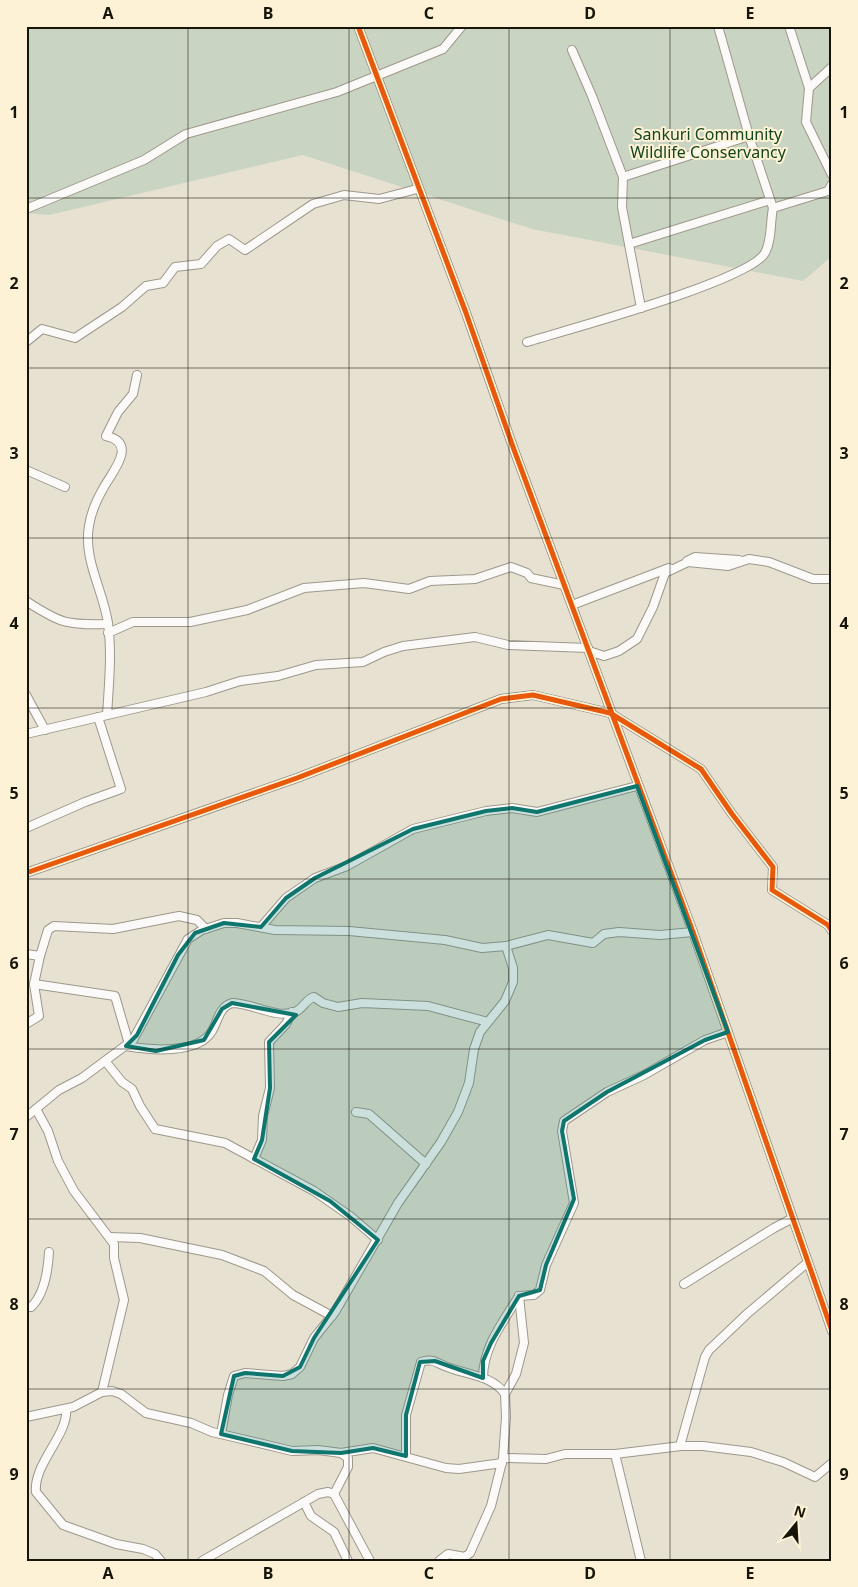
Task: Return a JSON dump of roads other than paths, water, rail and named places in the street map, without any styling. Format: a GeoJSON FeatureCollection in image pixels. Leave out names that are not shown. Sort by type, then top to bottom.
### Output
{"type":"FeatureCollection","features":[{"type":"Feature","properties":{"kind":"street"},"geometry":{"type":"LineString","coordinates":[[358,26],[466,313],[610,713],[692,932],[791,1219],[832,1331]]}},
{"type":"Feature","properties":{"kind":"street"},"geometry":{"type":"LineString","coordinates":[[26,209],[144,160],[186,134],[337,92],[443,49],[462,26]]}},
{"type":"Feature","properties":{"kind":"street"},"geometry":{"type":"LineString","coordinates":[[527,342],[641,308],[740,273],[764,254],[770,239],[773,208],[748,136],[718,26]]}},
{"type":"Feature","properties":{"kind":"street"},"geometry":{"type":"LineString","coordinates":[[789,26],[809,88],[806,122],[832,175]]}},
{"type":"Feature","properties":{"kind":"street"},"geometry":{"type":"LineString","coordinates":[[572,50],[623,177],[622,207],[641,308]]}},
{"type":"Feature","properties":{"kind":"street"},"geometry":{"type":"LineString","coordinates":[[809,88],[832,67]]}},
{"type":"Feature","properties":{"kind":"street"},"geometry":{"type":"LineString","coordinates":[[623,177],[748,136]]}},
{"type":"Feature","properties":{"kind":"street"},"geometry":{"type":"LineString","coordinates":[[773,208],[828,191],[832,184]]}},
{"type":"Feature","properties":{"kind":"street"},"geometry":{"type":"LineString","coordinates":[[26,342],[42,329],[75,338],[122,307],[146,286],[164,283],[175,267],[202,264],[217,246],[229,239],[244,250],[313,204],[344,195],[379,199],[418,189]]}},
{"type":"Feature","properties":{"kind":"street"},"geometry":{"type":"LineString","coordinates":[[629,244],[770,200]]}},
{"type":"Feature","properties":{"kind":"street"},"geometry":{"type":"LineString","coordinates":[[108,714],[110,668],[108,629],[88,550],[88,534],[91,512],[118,467],[121,456],[122,446],[115,438],[106,436],[118,412],[133,394],[137,375]]}},
{"type":"Feature","properties":{"kind":"street"},"geometry":{"type":"LineString","coordinates":[[26,470],[65,487]]}},
{"type":"Feature","properties":{"kind":"street"},"geometry":{"type":"LineString","coordinates":[[572,605],[695,558],[758,559],[806,578],[832,579]]}},
{"type":"Feature","properties":{"kind":"street"},"geometry":{"type":"LineString","coordinates":[[26,734],[206,692],[240,681],[278,676],[322,664],[354,664],[403,646],[462,638],[476,637],[508,645],[588,650],[604,656],[619,651],[637,639],[653,607],[665,573],[688,562],[728,566],[741,560]]}},
{"type":"Feature","properties":{"kind":"street"},"geometry":{"type":"LineString","coordinates":[[26,601],[60,621],[108,629],[133,622],[190,622],[247,610],[304,588],[349,583],[409,589],[430,581],[475,579],[511,568],[527,573],[531,578],[564,585]]}},
{"type":"Feature","properties":{"kind":"street"},"geometry":{"type":"LineString","coordinates":[[26,695],[45,730]]}},
{"type":"Feature","properties":{"kind":"street"},"geometry":{"type":"LineString","coordinates":[[26,873],[297,778],[501,699],[533,695],[610,713],[701,769],[732,814],[773,866],[772,890],[828,925],[832,931]]}},
{"type":"Feature","properties":{"kind":"street"},"geometry":{"type":"LineString","coordinates":[[26,828],[85,802],[121,789],[98,717]]}},
{"type":"Feature","properties":{"kind":"street"},"geometry":{"type":"LineString","coordinates":[[260,927],[286,898],[315,878],[347,866],[413,829],[486,811],[512,808],[537,812],[637,786]]}},
{"type":"Feature","properties":{"kind":"street"},"geometry":{"type":"LineString","coordinates":[[26,1024],[39,1016],[34,984],[48,930],[54,926],[113,929],[179,916],[197,920],[206,929]]}},
{"type":"Feature","properties":{"kind":"street"},"geometry":{"type":"LineString","coordinates":[[26,1117],[59,1090],[82,1078],[128,1045],[137,1035],[188,939],[195,933],[206,929],[231,923],[275,930],[365,933],[446,940],[482,948],[506,946],[548,935],[593,943],[604,934],[619,932],[660,935],[692,932]]}},
{"type":"Feature","properties":{"kind":"street"},"geometry":{"type":"LineString","coordinates":[[221,1434],[234,1376],[245,1373],[283,1376],[292,1374],[300,1367],[314,1338],[332,1316],[398,1203],[426,1164],[458,1112],[468,1083],[474,1049],[480,1032],[505,1001],[513,982],[514,968],[506,946]]}},
{"type":"Feature","properties":{"kind":"street"},"geometry":{"type":"LineString","coordinates":[[26,954],[40,956]]}},
{"type":"Feature","properties":{"kind":"street"},"geometry":{"type":"LineString","coordinates":[[34,984],[115,996],[128,1045]]}},
{"type":"Feature","properties":{"kind":"street"},"geometry":{"type":"LineString","coordinates":[[128,1045],[156,1051],[204,1040],[212,1030],[222,1009],[232,1003],[278,1012],[292,1012],[297,1011],[314,997],[323,1003],[338,1007],[362,1003],[428,1006],[488,1022]]}},
{"type":"Feature","properties":{"kind":"street"},"geometry":{"type":"LineString","coordinates":[[254,1159],[262,1140],[263,1116],[270,1088],[268,1042],[286,1024],[292,1012]]}},
{"type":"Feature","properties":{"kind":"street"},"geometry":{"type":"LineString","coordinates":[[519,1296],[534,1295],[540,1290],[546,1265],[574,1203],[562,1131],[564,1121],[607,1092],[644,1076],[706,1040],[728,1032]]}},
{"type":"Feature","properties":{"kind":"street"},"geometry":{"type":"LineString","coordinates":[[106,1062],[122,1082],[132,1089],[140,1106],[155,1129],[217,1140],[292,1177],[330,1201],[378,1240]]}},
{"type":"Feature","properties":{"kind":"street"},"geometry":{"type":"LineString","coordinates":[[36,1109],[48,1131],[58,1161],[74,1192],[97,1224],[110,1237],[124,1300],[102,1392]]}},
{"type":"Feature","properties":{"kind":"street"},"geometry":{"type":"LineString","coordinates":[[356,1112],[369,1114],[426,1164]]}},
{"type":"Feature","properties":{"kind":"street"},"geometry":{"type":"LineString","coordinates":[[684,1284],[791,1219]]}},
{"type":"Feature","properties":{"kind":"street"},"geometry":{"type":"LineString","coordinates":[[110,1237],[140,1238],[230,1257],[264,1271],[293,1295],[332,1316]]}},
{"type":"Feature","properties":{"kind":"street"},"geometry":{"type":"LineString","coordinates":[[26,1307],[31,1306],[38,1298],[47,1273],[49,1252]]}},
{"type":"Feature","properties":{"kind":"street"},"geometry":{"type":"LineString","coordinates":[[680,1446],[705,1357],[709,1350],[748,1313],[807,1263]]}},
{"type":"Feature","properties":{"kind":"street"},"geometry":{"type":"LineString","coordinates":[[483,1378],[483,1361],[491,1343],[519,1296]]}},
{"type":"Feature","properties":{"kind":"street"},"geometry":{"type":"LineString","coordinates":[[439,1561],[448,1554],[464,1557],[470,1553],[491,1506],[503,1461],[506,1417],[505,1394],[516,1374],[524,1343],[519,1296]]}},
{"type":"Feature","properties":{"kind":"street"},"geometry":{"type":"LineString","coordinates":[[406,1456],[406,1414],[421,1362],[434,1361],[483,1378],[499,1387],[505,1394]]}},
{"type":"Feature","properties":{"kind":"street"},"geometry":{"type":"LineString","coordinates":[[26,1417],[66,1409],[102,1392],[112,1391],[120,1394],[146,1413],[191,1423],[221,1434],[292,1451],[318,1450],[341,1453],[373,1448],[446,1468],[503,1461],[546,1459],[564,1454],[615,1454],[680,1446],[751,1452],[783,1462],[815,1477],[832,1464]]}},
{"type":"Feature","properties":{"kind":"street"},"geometry":{"type":"LineString","coordinates":[[66,1409],[64,1422],[47,1456],[37,1482],[36,1492],[63,1525],[116,1544],[143,1549],[155,1554],[161,1561]]}},
{"type":"Feature","properties":{"kind":"street"},"geometry":{"type":"LineString","coordinates":[[334,1494],[348,1467],[348,1458],[341,1453]]}},
{"type":"Feature","properties":{"kind":"street"},"geometry":{"type":"LineString","coordinates":[[615,1454],[641,1561]]}},
{"type":"Feature","properties":{"kind":"street"},"geometry":{"type":"LineString","coordinates":[[202,1561],[304,1502],[322,1493],[334,1494]]}},
{"type":"Feature","properties":{"kind":"street"},"geometry":{"type":"LineString","coordinates":[[334,1494],[370,1561]]}},
{"type":"Feature","properties":{"kind":"street"},"geometry":{"type":"LineString","coordinates":[[304,1502],[311,1516],[334,1532],[348,1561]]}},
{"type":"Feature","properties":{"kind":"park label","name":"Sankuri Community Wildlife Conservancy"},"geometry":{"type":"Point","coordinates":[708,143]}}]}
